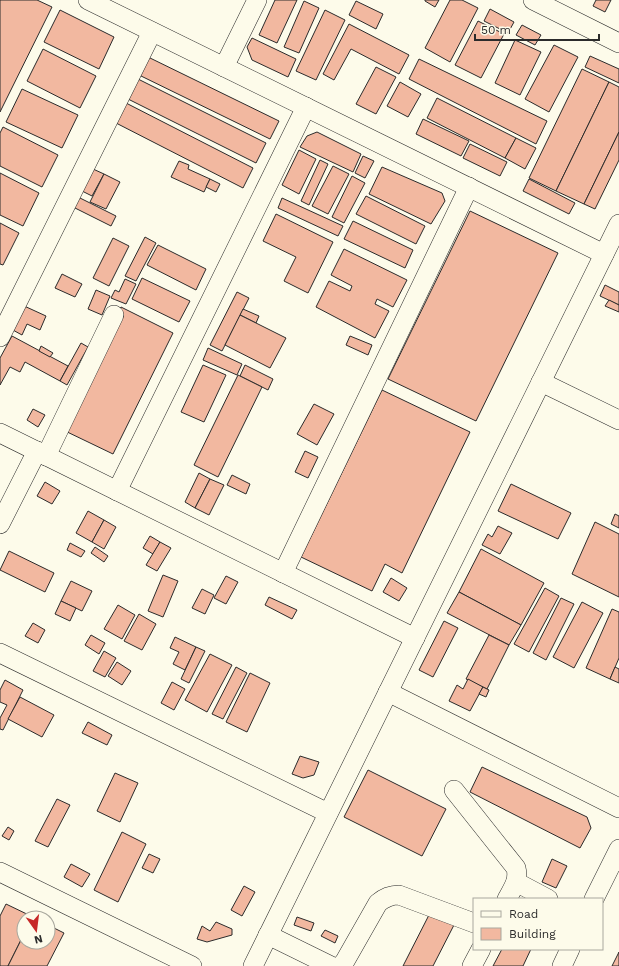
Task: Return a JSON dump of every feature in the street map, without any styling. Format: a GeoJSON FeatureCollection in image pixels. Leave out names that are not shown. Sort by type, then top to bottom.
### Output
{"type":"FeatureCollection","features":[{"type":"Feature","properties":{"kind":"lane"},"geometry":{"type":"LineString","coordinates":[[88,0],[604,254]]}},
{"type":"Feature","properties":{"kind":"lane"},"geometry":{"type":"LineString","coordinates":[[224,67],[257,0]]}},
{"type":"Feature","properties":{"kind":"lane"},"geometry":{"type":"LineString","coordinates":[[533,0],[619,43]]}},
{"type":"Feature","properties":{"kind":"lane"},"geometry":{"type":"LineString","coordinates":[[0,337],[152,32]]}},
{"type":"Feature","properties":{"kind":"lane"},"geometry":{"type":"LineString","coordinates":[[117,491],[306,107]]}},
{"type":"Feature","properties":{"kind":"lane"},"geometry":{"type":"LineString","coordinates":[[283,573],[469,187]]}},
{"type":"Feature","properties":{"kind":"lane"},"geometry":{"type":"LineString","coordinates":[[253,966],[619,224]]}},
{"type":"Feature","properties":{"kind":"lane"},"geometry":{"type":"LineString","coordinates":[[0,524],[41,453],[114,315]]}},
{"type":"Feature","properties":{"kind":"lane"},"geometry":{"type":"LineString","coordinates":[[541,382],[619,420]]}},
{"type":"Feature","properties":{"kind":"lane"},"geometry":{"type":"LineString","coordinates":[[0,433],[415,638]]}},
{"type":"Feature","properties":{"kind":"lane"},"geometry":{"type":"LineString","coordinates":[[0,653],[328,813]]}},
{"type":"Feature","properties":{"kind":"lane"},"geometry":{"type":"LineString","coordinates":[[388,692],[619,808]]}},
{"type":"Feature","properties":{"kind":"lane"},"geometry":{"type":"LineString","coordinates":[[454,790],[516,868],[516,882],[508,898]]}},
{"type":"Feature","properties":{"kind":"lane"},"geometry":{"type":"LineString","coordinates":[[594,898],[619,849]]}},
{"type":"Feature","properties":{"kind":"lane"},"geometry":{"type":"LineString","coordinates":[[0,872],[192,966]]}},
{"type":"Feature","properties":{"kind":"lane"},"geometry":{"type":"LineString","coordinates":[[516,882],[546,898]]}},
{"type":"Feature","properties":{"kind":"lane"},"geometry":{"type":"LineString","coordinates":[[341,966],[346,961],[378,903],[384,898],[392,895],[399,895],[473,923]]}},
{"type":"Feature","properties":{"kind":"lane"},"geometry":{"type":"LineString","coordinates":[[268,934],[331,966]]}},
{"type":"Feature","properties":{"kind":"lane"},"geometry":{"type":"LineString","coordinates":[[472,966],[480,950]]}},
{"type":"Feature","properties":{"kind":"lane"},"geometry":{"type":"LineString","coordinates":[[562,966],[570,950]]}},
{"type":"Feature","properties":{"kind":"building"},"geometry":{"type":"Polygon","coordinates":[[[0,0],[37,0],[52,7],[0,112],[0,0]]]}},
{"type":"Feature","properties":{"kind":"building"},"geometry":{"type":"Polygon","coordinates":[[[275,0],[297,0],[277,43],[259,35],[275,0]]]}},
{"type":"Feature","properties":{"kind":"building"},"geometry":{"type":"Polygon","coordinates":[[[425,0],[439,0],[435,7],[425,0]]]}},
{"type":"Feature","properties":{"kind":"building"},"geometry":{"type":"Polygon","coordinates":[[[450,0],[462,0],[478,8],[450,62],[425,48],[450,0]]]}},
{"type":"Feature","properties":{"kind":"building"},"geometry":{"type":"Polygon","coordinates":[[[596,0],[611,0],[605,12],[593,6],[596,0]]]}},
{"type":"Feature","properties":{"kind":"building"},"geometry":{"type":"Polygon","coordinates":[[[304,1],[319,8],[299,53],[284,47],[304,1]]]}},
{"type":"Feature","properties":{"kind":"building"},"geometry":{"type":"Polygon","coordinates":[[[356,1],[383,14],[376,29],[349,15],[356,1]]]}},
{"type":"Feature","properties":{"kind":"building"},"geometry":{"type":"Polygon","coordinates":[[[490,9],[514,22],[508,33],[484,21],[490,9]]]}},
{"type":"Feature","properties":{"kind":"building"},"geometry":{"type":"Polygon","coordinates":[[[60,10],[114,37],[99,69],[44,42],[60,10]]]}},
{"type":"Feature","properties":{"kind":"building"},"geometry":{"type":"Polygon","coordinates":[[[325,10],[345,20],[316,80],[296,71],[325,10]]]}},
{"type":"Feature","properties":{"kind":"building"},"geometry":{"type":"Polygon","coordinates":[[[478,21],[504,34],[481,78],[455,65],[478,21]]]}},
{"type":"Feature","properties":{"kind":"building"},"geometry":{"type":"Polygon","coordinates":[[[349,24],[409,55],[399,74],[351,49],[334,80],[323,74],[349,24]]]}},
{"type":"Feature","properties":{"kind":"building"},"geometry":{"type":"Polygon","coordinates":[[[522,25],[541,35],[535,45],[516,35],[522,25]]]}},
{"type":"Feature","properties":{"kind":"building"},"geometry":{"type":"Polygon","coordinates":[[[252,38],[296,59],[288,77],[252,60],[247,47],[252,38]]]}},
{"type":"Feature","properties":{"kind":"building"},"geometry":{"type":"Polygon","coordinates":[[[515,40],[541,52],[520,95],[495,83],[515,40]]]}},
{"type":"Feature","properties":{"kind":"building"},"geometry":{"type":"Polygon","coordinates":[[[554,45],[578,57],[549,112],[525,99],[554,45]]]}},
{"type":"Feature","properties":{"kind":"building"},"geometry":{"type":"Polygon","coordinates":[[[43,49],[96,76],[80,108],[27,81],[43,49]]]}},
{"type":"Feature","properties":{"kind":"building"},"geometry":{"type":"Polygon","coordinates":[[[590,56],[619,69],[619,83],[585,67],[590,56]]]}},
{"type":"Feature","properties":{"kind":"building"},"geometry":{"type":"Polygon","coordinates":[[[148,57],[279,121],[270,139],[139,75],[148,57]]]}},
{"type":"Feature","properties":{"kind":"building"},"geometry":{"type":"Polygon","coordinates":[[[419,59],[547,121],[536,144],[409,79],[419,59]]]}},
{"type":"Feature","properties":{"kind":"building"},"geometry":{"type":"Polygon","coordinates":[[[376,67],[396,77],[376,114],[356,104],[376,67]]]}},
{"type":"Feature","properties":{"kind":"building"},"geometry":{"type":"Polygon","coordinates":[[[582,69],[609,82],[556,191],[529,178],[582,69]]]}},
{"type":"Feature","properties":{"kind":"building"},"geometry":{"type":"Polygon","coordinates":[[[138,79],[266,143],[256,163],[128,99],[138,79]]]}},
{"type":"Feature","properties":{"kind":"building"},"geometry":{"type":"Polygon","coordinates":[[[400,82],[421,94],[408,117],[387,106],[400,82]]]}},
{"type":"Feature","properties":{"kind":"building"},"geometry":{"type":"Polygon","coordinates":[[[609,82],[619,87],[619,132],[584,204],[556,191],[609,82]]]}},
{"type":"Feature","properties":{"kind":"building"},"geometry":{"type":"Polygon","coordinates":[[[22,89],[78,115],[62,148],[6,122],[22,89]]]}},
{"type":"Feature","properties":{"kind":"building"},"geometry":{"type":"Polygon","coordinates":[[[437,98],[516,138],[505,158],[427,118],[437,98]]]}},
{"type":"Feature","properties":{"kind":"building"},"geometry":{"type":"Polygon","coordinates":[[[126,103],[253,168],[243,188],[116,123],[126,103]]]}},
{"type":"Feature","properties":{"kind":"building"},"geometry":{"type":"Polygon","coordinates":[[[423,119],[469,141],[461,156],[416,134],[423,119]]]}},
{"type":"Feature","properties":{"kind":"building"},"geometry":{"type":"Polygon","coordinates":[[[3,127],[58,155],[42,187],[0,166],[0,133],[3,127]]]}},
{"type":"Feature","properties":{"kind":"building"},"geometry":{"type":"Polygon","coordinates":[[[317,132],[361,154],[353,172],[300,147],[307,136],[317,132]]]}},
{"type":"Feature","properties":{"kind":"building"},"geometry":{"type":"Polygon","coordinates":[[[619,132],[619,160],[595,209],[584,204],[619,132]]]}},
{"type":"Feature","properties":{"kind":"building"},"geometry":{"type":"Polygon","coordinates":[[[516,138],[536,148],[525,169],[505,158],[516,138]]]}},
{"type":"Feature","properties":{"kind":"building"},"geometry":{"type":"Polygon","coordinates":[[[470,144],[507,162],[500,176],[463,158],[470,144]]]}},
{"type":"Feature","properties":{"kind":"building"},"geometry":{"type":"Polygon","coordinates":[[[299,150],[316,159],[299,194],[282,185],[299,150]]]}},
{"type":"Feature","properties":{"kind":"building"},"geometry":{"type":"Polygon","coordinates":[[[363,156],[374,161],[365,178],[355,173],[363,156]]]}},
{"type":"Feature","properties":{"kind":"building"},"geometry":{"type":"Polygon","coordinates":[[[320,160],[328,164],[309,205],[301,201],[320,160]]]}},
{"type":"Feature","properties":{"kind":"building"},"geometry":{"type":"Polygon","coordinates":[[[179,161],[189,165],[188,169],[210,179],[204,192],[171,177],[179,161]]]}},
{"type":"Feature","properties":{"kind":"building"},"geometry":{"type":"Polygon","coordinates":[[[333,166],[349,174],[328,214],[312,206],[333,166]]]}},
{"type":"Feature","properties":{"kind":"building"},"geometry":{"type":"Polygon","coordinates":[[[382,167],[442,193],[445,201],[431,224],[369,194],[382,167]]]}},
{"type":"Feature","properties":{"kind":"building"},"geometry":{"type":"Polygon","coordinates":[[[93,169],[104,174],[92,196],[82,191],[93,169]]]}},
{"type":"Feature","properties":{"kind":"building"},"geometry":{"type":"Polygon","coordinates":[[[0,173],[39,193],[23,226],[0,215],[0,173]]]}},
{"type":"Feature","properties":{"kind":"building"},"geometry":{"type":"Polygon","coordinates":[[[104,174],[120,182],[106,209],[90,202],[104,174]]]}},
{"type":"Feature","properties":{"kind":"building"},"geometry":{"type":"Polygon","coordinates":[[[352,176],[365,183],[344,223],[332,217],[352,176]]]}},
{"type":"Feature","properties":{"kind":"building"},"geometry":{"type":"Polygon","coordinates":[[[210,179],[220,184],[216,192],[206,187],[210,179]]]}},
{"type":"Feature","properties":{"kind":"building"},"geometry":{"type":"Polygon","coordinates":[[[529,179],[575,203],[569,214],[523,191],[529,179]]]}},
{"type":"Feature","properties":{"kind":"building"},"geometry":{"type":"Polygon","coordinates":[[[366,196],[425,226],[416,244],[356,214],[366,196]]]}},
{"type":"Feature","properties":{"kind":"building"},"geometry":{"type":"Polygon","coordinates":[[[78,197],[116,216],[111,226],[73,207],[78,197]]]}},
{"type":"Feature","properties":{"kind":"building"},"geometry":{"type":"Polygon","coordinates":[[[282,198],[343,226],[338,236],[278,208],[282,198]]]}},
{"type":"Feature","properties":{"kind":"building"},"geometry":{"type":"Polygon","coordinates":[[[470,211],[558,253],[476,421],[388,379],[470,211]]]}},
{"type":"Feature","properties":{"kind":"building"},"geometry":{"type":"Polygon","coordinates":[[[276,214],[333,242],[308,293],[284,281],[296,257],[263,241],[276,214]]]}},
{"type":"Feature","properties":{"kind":"building"},"geometry":{"type":"Polygon","coordinates":[[[353,221],[413,250],[405,268],[344,239],[353,221]]]}},
{"type":"Feature","properties":{"kind":"building"},"geometry":{"type":"Polygon","coordinates":[[[0,223],[19,233],[3,265],[0,264],[0,223]]]}},
{"type":"Feature","properties":{"kind":"building"},"geometry":{"type":"Polygon","coordinates":[[[145,237],[156,243],[136,281],[125,276],[145,237]]]}},
{"type":"Feature","properties":{"kind":"building"},"geometry":{"type":"Polygon","coordinates":[[[113,238],[129,246],[109,286],[93,278],[113,238]]]}},
{"type":"Feature","properties":{"kind":"building"},"geometry":{"type":"Polygon","coordinates":[[[158,245],[206,269],[196,290],[147,265],[158,245]]]}},
{"type":"Feature","properties":{"kind":"building"},"geometry":{"type":"Polygon","coordinates":[[[344,249],[407,280],[393,307],[377,299],[375,304],[389,311],[375,338],[316,307],[329,281],[350,291],[352,286],[331,275],[344,249]]]}},
{"type":"Feature","properties":{"kind":"building"},"geometry":{"type":"Polygon","coordinates":[[[62,274],[82,284],[75,297],[55,288],[62,274]]]}},
{"type":"Feature","properties":{"kind":"building"},"geometry":{"type":"Polygon","coordinates":[[[142,278],[190,301],[179,322],[132,299],[142,278]]]}},
{"type":"Feature","properties":{"kind":"building"},"geometry":{"type":"Polygon","coordinates":[[[125,279],[136,284],[126,304],[111,298],[115,290],[119,292],[125,279]]]}},
{"type":"Feature","properties":{"kind":"building"},"geometry":{"type":"Polygon","coordinates":[[[605,285],[619,292],[619,305],[600,296],[605,285]]]}},
{"type":"Feature","properties":{"kind":"building"},"geometry":{"type":"Polygon","coordinates":[[[96,290],[110,296],[102,315],[88,309],[96,290]]]}},
{"type":"Feature","properties":{"kind":"building"},"geometry":{"type":"Polygon","coordinates":[[[237,292],[249,298],[222,351],[210,345],[237,292]]]}},
{"type":"Feature","properties":{"kind":"building"},"geometry":{"type":"Polygon","coordinates":[[[609,300],[619,305],[619,312],[605,306],[609,300]]]}},
{"type":"Feature","properties":{"kind":"building"},"geometry":{"type":"Polygon","coordinates":[[[22,305],[46,316],[40,330],[27,324],[22,335],[11,329],[22,305]]]}},
{"type":"Feature","properties":{"kind":"building"},"geometry":{"type":"Polygon","coordinates":[[[121,307],[173,333],[113,454],[61,429],[121,307]]]}},
{"type":"Feature","properties":{"kind":"building"},"geometry":{"type":"Polygon","coordinates":[[[243,309],[259,316],[256,323],[240,315],[243,309]]]}},
{"type":"Feature","properties":{"kind":"building"},"geometry":{"type":"Polygon","coordinates":[[[240,315],[286,338],[270,368],[225,345],[240,315]]]}},
{"type":"Feature","properties":{"kind":"building"},"geometry":{"type":"Polygon","coordinates":[[[12,336],[68,366],[60,381],[25,362],[20,372],[10,367],[0,385],[0,358],[12,336]]]}},
{"type":"Feature","properties":{"kind":"building"},"geometry":{"type":"Polygon","coordinates":[[[350,336],[372,345],[368,355],[346,345],[350,336]]]}},
{"type":"Feature","properties":{"kind":"building"},"geometry":{"type":"Polygon","coordinates":[[[81,343],[88,347],[67,385],[60,381],[81,343]]]}},
{"type":"Feature","properties":{"kind":"building"},"geometry":{"type":"Polygon","coordinates":[[[41,346],[53,353],[50,357],[39,351],[41,346]]]}},
{"type":"Feature","properties":{"kind":"building"},"geometry":{"type":"Polygon","coordinates":[[[208,348],[242,364],[237,375],[203,360],[208,348]]]}},
{"type":"Feature","properties":{"kind":"building"},"geometry":{"type":"Polygon","coordinates":[[[203,365],[226,375],[204,422],[181,412],[203,365]]]}},
{"type":"Feature","properties":{"kind":"building"},"geometry":{"type":"Polygon","coordinates":[[[245,365],[273,379],[268,390],[240,376],[245,365]]]}},
{"type":"Feature","properties":{"kind":"building"},"geometry":{"type":"Polygon","coordinates":[[[238,375],[262,387],[218,477],[194,465],[238,375]]]}},
{"type":"Feature","properties":{"kind":"building"},"geometry":{"type":"Polygon","coordinates":[[[382,390],[470,432],[402,573],[385,564],[372,591],[301,557],[382,390]]]}},
{"type":"Feature","properties":{"kind":"building"},"geometry":{"type":"Polygon","coordinates":[[[314,404],[334,414],[317,445],[297,434],[314,404]]]}},
{"type":"Feature","properties":{"kind":"building"},"geometry":{"type":"Polygon","coordinates":[[[33,409],[45,415],[38,427],[27,420],[33,409]]]}},
{"type":"Feature","properties":{"kind":"building"},"geometry":{"type":"Polygon","coordinates":[[[305,451],[318,457],[308,478],[295,472],[305,451]]]}},
{"type":"Feature","properties":{"kind":"building"},"geometry":{"type":"Polygon","coordinates":[[[199,473],[210,479],[195,508],[185,502],[199,473]]]}},
{"type":"Feature","properties":{"kind":"building"},"geometry":{"type":"Polygon","coordinates":[[[232,475],[250,484],[246,494],[227,485],[232,475]]]}},
{"type":"Feature","properties":{"kind":"building"},"geometry":{"type":"Polygon","coordinates":[[[210,479],[224,485],[209,515],[195,508],[210,479]]]}},
{"type":"Feature","properties":{"kind":"building"},"geometry":{"type":"Polygon","coordinates":[[[45,482],[60,491],[52,504],[37,496],[45,482]]]}},
{"type":"Feature","properties":{"kind":"building"},"geometry":{"type":"Polygon","coordinates":[[[511,484],[571,513],[558,539],[498,511],[511,484]]]}},
{"type":"Feature","properties":{"kind":"building"},"geometry":{"type":"Polygon","coordinates":[[[88,511],[104,520],[92,542],[76,533],[88,511]]]}},
{"type":"Feature","properties":{"kind":"building"},"geometry":{"type":"Polygon","coordinates":[[[615,514],[619,516],[619,528],[611,524],[615,514]]]}},
{"type":"Feature","properties":{"kind":"building"},"geometry":{"type":"Polygon","coordinates":[[[104,520],[116,527],[104,549],[92,542],[104,520]]]}},
{"type":"Feature","properties":{"kind":"building"},"geometry":{"type":"Polygon","coordinates":[[[595,522],[619,534],[619,597],[572,574],[595,522]]]}},
{"type":"Feature","properties":{"kind":"building"},"geometry":{"type":"Polygon","coordinates":[[[498,526],[512,533],[500,554],[482,545],[488,534],[492,537],[498,526]]]}},
{"type":"Feature","properties":{"kind":"building"},"geometry":{"type":"Polygon","coordinates":[[[150,536],[160,542],[153,554],[143,548],[150,536]]]}},
{"type":"Feature","properties":{"kind":"building"},"geometry":{"type":"Polygon","coordinates":[[[160,542],[171,548],[157,571],[146,565],[160,542]]]}},
{"type":"Feature","properties":{"kind":"building"},"geometry":{"type":"Polygon","coordinates":[[[70,543],[85,551],[81,557],[67,550],[70,543]]]}},
{"type":"Feature","properties":{"kind":"building"},"geometry":{"type":"Polygon","coordinates":[[[95,547],[108,556],[104,562],[91,553],[95,547]]]}},
{"type":"Feature","properties":{"kind":"building"},"geometry":{"type":"Polygon","coordinates":[[[481,549],[544,583],[521,625],[459,592],[481,549]]]}},
{"type":"Feature","properties":{"kind":"building"},"geometry":{"type":"Polygon","coordinates":[[[9,551],[54,573],[45,592],[0,570],[9,551]]]}},
{"type":"Feature","properties":{"kind":"building"},"geometry":{"type":"Polygon","coordinates":[[[163,575],[178,581],[163,617],[148,611],[163,575]]]}},
{"type":"Feature","properties":{"kind":"building"},"geometry":{"type":"Polygon","coordinates":[[[226,576],[238,582],[226,604],[214,598],[226,576]]]}},
{"type":"Feature","properties":{"kind":"building"},"geometry":{"type":"Polygon","coordinates":[[[391,578],[407,588],[399,601],[383,592],[391,578]]]}},
{"type":"Feature","properties":{"kind":"building"},"geometry":{"type":"Polygon","coordinates":[[[71,581],[92,591],[82,611],[61,601],[71,581]]]}},
{"type":"Feature","properties":{"kind":"building"},"geometry":{"type":"Polygon","coordinates":[[[545,588],[559,596],[529,652],[514,644],[545,588]]]}},
{"type":"Feature","properties":{"kind":"building"},"geometry":{"type":"Polygon","coordinates":[[[202,589],[214,595],[205,614],[192,608],[202,589]]]}},
{"type":"Feature","properties":{"kind":"building"},"geometry":{"type":"Polygon","coordinates":[[[459,592],[521,625],[509,645],[447,613],[459,592]]]}},
{"type":"Feature","properties":{"kind":"building"},"geometry":{"type":"Polygon","coordinates":[[[269,597],[297,610],[292,619],[265,605],[269,597]]]}},
{"type":"Feature","properties":{"kind":"building"},"geometry":{"type":"Polygon","coordinates":[[[561,598],[574,604],[546,660],[533,653],[561,598]]]}},
{"type":"Feature","properties":{"kind":"building"},"geometry":{"type":"Polygon","coordinates":[[[61,601],[76,608],[70,621],[55,614],[61,601]]]}},
{"type":"Feature","properties":{"kind":"building"},"geometry":{"type":"Polygon","coordinates":[[[582,602],[603,613],[574,668],[553,657],[582,602]]]}},
{"type":"Feature","properties":{"kind":"building"},"geometry":{"type":"Polygon","coordinates":[[[118,605],[135,615],[122,639],[104,629],[118,605]]]}},
{"type":"Feature","properties":{"kind":"building"},"geometry":{"type":"Polygon","coordinates":[[[612,609],[619,612],[619,658],[610,679],[586,668],[612,609]]]}},
{"type":"Feature","properties":{"kind":"building"},"geometry":{"type":"Polygon","coordinates":[[[139,614],[156,624],[142,650],[124,641],[139,614]]]}},
{"type":"Feature","properties":{"kind":"building"},"geometry":{"type":"Polygon","coordinates":[[[444,621],[458,628],[433,677],[419,670],[444,621]]]}},
{"type":"Feature","properties":{"kind":"building"},"geometry":{"type":"Polygon","coordinates":[[[33,623],[45,630],[38,643],[25,636],[33,623]]]}},
{"type":"Feature","properties":{"kind":"building"},"geometry":{"type":"Polygon","coordinates":[[[91,635],[105,643],[99,654],[85,645],[91,635]]]}},
{"type":"Feature","properties":{"kind":"building"},"geometry":{"type":"Polygon","coordinates":[[[489,635],[509,645],[487,689],[466,679],[489,635]]]}},
{"type":"Feature","properties":{"kind":"building"},"geometry":{"type":"Polygon","coordinates":[[[175,637],[196,647],[185,670],[173,664],[179,652],[170,648],[175,637]]]}},
{"type":"Feature","properties":{"kind":"building"},"geometry":{"type":"Polygon","coordinates":[[[196,647],[205,651],[189,683],[181,679],[196,647]]]}},
{"type":"Feature","properties":{"kind":"building"},"geometry":{"type":"Polygon","coordinates":[[[104,651],[116,658],[105,677],[93,671],[104,651]]]}},
{"type":"Feature","properties":{"kind":"building"},"geometry":{"type":"Polygon","coordinates":[[[210,654],[232,665],[207,712],[185,700],[210,654]]]}},
{"type":"Feature","properties":{"kind":"building"},"geometry":{"type":"Polygon","coordinates":[[[117,662],[131,671],[122,685],[108,676],[117,662]]]}},
{"type":"Feature","properties":{"kind":"building"},"geometry":{"type":"Polygon","coordinates":[[[236,667],[247,673],[223,719],[212,714],[236,667]]]}},
{"type":"Feature","properties":{"kind":"building"},"geometry":{"type":"Polygon","coordinates":[[[615,667],[619,669],[619,683],[610,679],[615,667]]]}},
{"type":"Feature","properties":{"kind":"building"},"geometry":{"type":"Polygon","coordinates":[[[250,673],[270,683],[247,732],[226,722],[250,673]]]}},
{"type":"Feature","properties":{"kind":"building"},"geometry":{"type":"Polygon","coordinates":[[[468,679],[483,687],[470,711],[449,701],[457,685],[463,689],[468,679]]]}},
{"type":"Feature","properties":{"kind":"building"},"geometry":{"type":"Polygon","coordinates":[[[5,680],[23,690],[3,730],[0,729],[0,718],[7,705],[0,702],[0,690],[5,680]]]}},
{"type":"Feature","properties":{"kind":"building"},"geometry":{"type":"Polygon","coordinates":[[[172,682],[185,689],[174,710],[161,703],[172,682]]]}},
{"type":"Feature","properties":{"kind":"building"},"geometry":{"type":"Polygon","coordinates":[[[483,687],[489,690],[486,697],[479,694],[483,687]]]}},
{"type":"Feature","properties":{"kind":"building"},"geometry":{"type":"Polygon","coordinates":[[[20,697],[54,715],[42,737],[8,719],[20,697]]]}},
{"type":"Feature","properties":{"kind":"building"},"geometry":{"type":"Polygon","coordinates":[[[88,722],[112,735],[107,745],[82,733],[88,722]]]}},
{"type":"Feature","properties":{"kind":"building"},"geometry":{"type":"Polygon","coordinates":[[[300,756],[319,762],[314,775],[303,778],[292,774],[300,756]]]}},
{"type":"Feature","properties":{"kind":"building"},"geometry":{"type":"Polygon","coordinates":[[[482,767],[587,817],[591,828],[580,848],[470,792],[482,767]]]}},
{"type":"Feature","properties":{"kind":"building"},"geometry":{"type":"Polygon","coordinates":[[[368,770],[446,809],[422,856],[344,817],[368,770]]]}},
{"type":"Feature","properties":{"kind":"building"},"geometry":{"type":"Polygon","coordinates":[[[115,773],[138,783],[120,822],[97,811],[115,773]]]}},
{"type":"Feature","properties":{"kind":"building"},"geometry":{"type":"Polygon","coordinates":[[[57,799],[70,805],[48,847],[35,841],[57,799]]]}},
{"type":"Feature","properties":{"kind":"building"},"geometry":{"type":"Polygon","coordinates":[[[8,827],[14,831],[9,840],[2,836],[8,827]]]}},
{"type":"Feature","properties":{"kind":"building"},"geometry":{"type":"Polygon","coordinates":[[[122,832],[146,844],[118,902],[94,890],[122,832]]]}},
{"type":"Feature","properties":{"kind":"building"},"geometry":{"type":"Polygon","coordinates":[[[149,854],[160,859],[153,873],[142,868],[149,854]]]}},
{"type":"Feature","properties":{"kind":"building"},"geometry":{"type":"Polygon","coordinates":[[[552,859],[567,866],[556,888],[542,882],[552,859]]]}},
{"type":"Feature","properties":{"kind":"building"},"geometry":{"type":"Polygon","coordinates":[[[71,864],[90,874],[82,887],[64,877],[71,864]]]}},
{"type":"Feature","properties":{"kind":"building"},"geometry":{"type":"Polygon","coordinates":[[[244,886],[255,892],[242,916],[231,910],[244,886]]]}},
{"type":"Feature","properties":{"kind":"building"},"geometry":{"type":"Polygon","coordinates":[[[6,904],[18,910],[16,910],[16,950],[8,966],[0,966],[0,916],[6,904]]]}},
{"type":"Feature","properties":{"kind":"building"},"geometry":{"type":"Polygon","coordinates":[[[431,911],[455,923],[433,966],[403,966],[431,911]]]}},
{"type":"Feature","properties":{"kind":"building"},"geometry":{"type":"Polygon","coordinates":[[[297,917],[314,923],[311,931],[294,925],[297,917]]]}},
{"type":"Feature","properties":{"kind":"building"},"geometry":{"type":"Polygon","coordinates":[[[216,922],[232,929],[232,935],[207,942],[197,939],[202,926],[210,931],[216,922]]]}},
{"type":"Feature","properties":{"kind":"building"},"geometry":{"type":"Polygon","coordinates":[[[56,929],[64,933],[56,949],[56,929]]]}},
{"type":"Feature","properties":{"kind":"building"},"geometry":{"type":"Polygon","coordinates":[[[325,930],[338,936],[335,943],[321,936],[325,930]]]}},
{"type":"Feature","properties":{"kind":"building"},"geometry":{"type":"Polygon","coordinates":[[[16,950],[55,950],[47,966],[8,966],[16,950]]]}},
{"type":"Feature","properties":{"kind":"building"},"geometry":{"type":"Polygon","coordinates":[[[501,950],[531,950],[523,966],[493,966],[501,950]]]}},
{"type":"Feature","properties":{"kind":"building"},"geometry":{"type":"Polygon","coordinates":[[[619,952],[619,966],[612,966],[619,952]]]}}]}
